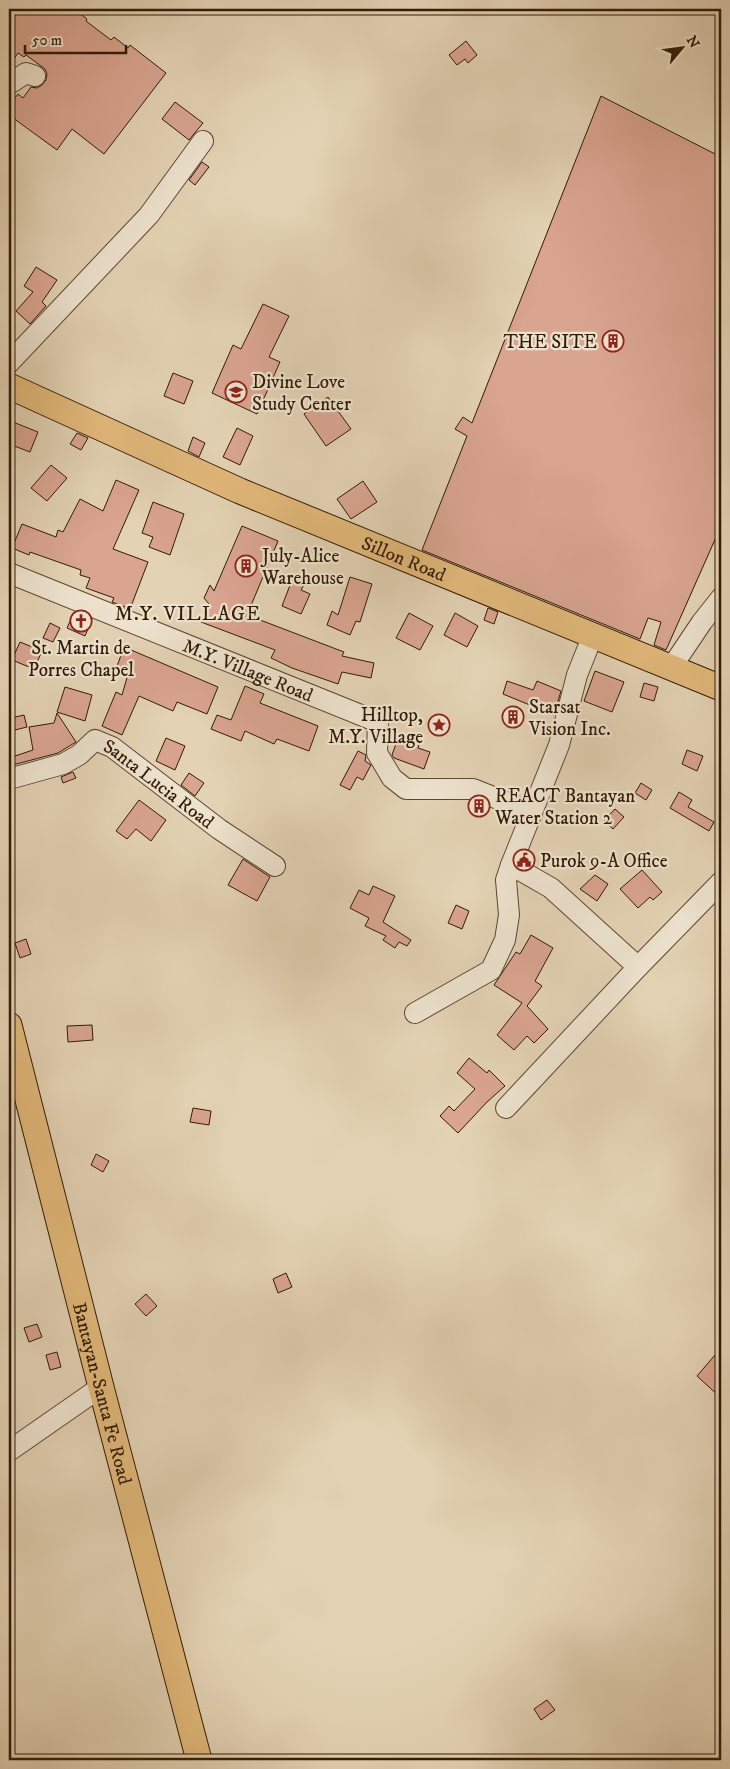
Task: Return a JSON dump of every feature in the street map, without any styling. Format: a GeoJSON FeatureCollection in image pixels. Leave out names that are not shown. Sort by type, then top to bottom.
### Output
{"type":"FeatureCollection","features":[{"type":"Feature","properties":{"kind":"main road","name":"Sillon Road"},"geometry":{"type":"LineString","coordinates":[[9,386],[240,492],[721,688]]}},
{"type":"Feature","properties":{"kind":"main road","name":"Bantayan-Santa Fe Road"},"geometry":{"type":"LineString","coordinates":[[9,1024],[101,1387],[199,1760]]}},
{"type":"Feature","properties":{"kind":"street"},"geometry":{"type":"LineString","coordinates":[[9,84],[26,73],[35,76]]}},
{"type":"Feature","properties":{"kind":"street"},"geometry":{"type":"LineString","coordinates":[[9,363],[150,215],[203,141]]}},
{"type":"Feature","properties":{"kind":"street","name":"M.Y. Village Road"},"geometry":{"type":"LineString","coordinates":[[9,573],[378,722],[377,753],[392,778],[406,789],[473,789],[532,812]]}},
{"type":"Feature","properties":{"kind":"street"},"geometry":{"type":"LineString","coordinates":[[671,668],[702,622],[721,598]]}},
{"type":"Feature","properties":{"kind":"street"},"geometry":{"type":"LineString","coordinates":[[415,1013],[491,970],[505,940],[509,915],[506,880],[559,745],[578,675],[593,635]]}},
{"type":"Feature","properties":{"kind":"street","name":"Santa Lucia Road"},"geometry":{"type":"LineString","coordinates":[[9,779],[63,764],[79,755],[95,740],[112,746],[220,829],[275,866]]}},
{"type":"Feature","properties":{"kind":"street"},"geometry":{"type":"LineString","coordinates":[[511,865],[551,888],[638,967]]}},
{"type":"Feature","properties":{"kind":"street"},"geometry":{"type":"LineString","coordinates":[[506,1108],[638,967],[721,882]]}},
{"type":"Feature","properties":{"kind":"street"},"geometry":{"type":"LineString","coordinates":[[9,1450],[101,1387]]}},
{"type":"Feature","properties":{"kind":"building"},"geometry":{"type":"Polygon","coordinates":[[[9,9],[74,9],[111,40],[114,37],[128,48],[130,45],[166,73],[104,154],[72,129],[57,150],[9,115],[9,111],[14,104],[12,102],[18,94],[23,98],[31,87],[37,88],[42,85],[46,80],[47,74],[45,69],[26,55],[24,57],[18,53],[9,66],[9,9]]]}},
{"type":"Feature","properties":{"kind":"building"},"geometry":{"type":"Polygon","coordinates":[[[466,41],[477,55],[468,63],[465,59],[457,65],[449,55],[466,41]]]}},
{"type":"Feature","properties":{"kind":"building","name":"THE SITE"},"geometry":{"type":"Polygon","coordinates":[[[601,96],[721,157],[721,526],[666,650],[654,645],[661,622],[648,618],[640,639],[422,550],[467,436],[455,429],[463,417],[472,423],[601,96]]]}},
{"type":"Feature","properties":{"kind":"building"},"geometry":{"type":"Polygon","coordinates":[[[175,102],[203,123],[189,140],[162,119],[175,102]]]}},
{"type":"Feature","properties":{"kind":"building"},"geometry":{"type":"Polygon","coordinates":[[[202,162],[209,167],[195,185],[189,180],[202,162]]]}},
{"type":"Feature","properties":{"kind":"building"},"geometry":{"type":"Polygon","coordinates":[[[36,267],[57,280],[42,302],[46,306],[30,324],[16,311],[33,292],[24,286],[36,267]]]}},
{"type":"Feature","properties":{"kind":"building"},"geometry":{"type":"Polygon","coordinates":[[[263,304],[289,316],[269,357],[280,362],[257,414],[212,393],[233,345],[241,349],[263,304]]]}},
{"type":"Feature","properties":{"kind":"building"},"geometry":{"type":"Polygon","coordinates":[[[173,373],[193,381],[184,404],[164,396],[173,373]]]}},
{"type":"Feature","properties":{"kind":"building"},"geometry":{"type":"Polygon","coordinates":[[[328,397],[351,429],[326,446],[304,414],[328,397]]]}},
{"type":"Feature","properties":{"kind":"building"},"geometry":{"type":"Polygon","coordinates":[[[13,422],[38,432],[30,452],[9,444],[9,433],[13,422]]]}},
{"type":"Feature","properties":{"kind":"building"},"geometry":{"type":"Polygon","coordinates":[[[237,428],[253,436],[240,465],[223,457],[237,428]]]}},
{"type":"Feature","properties":{"kind":"building"},"geometry":{"type":"Polygon","coordinates":[[[77,433],[88,438],[81,450],[70,444],[77,433]]]}},
{"type":"Feature","properties":{"kind":"building"},"geometry":{"type":"Polygon","coordinates":[[[193,437],[205,443],[199,457],[188,451],[193,437]]]}},
{"type":"Feature","properties":{"kind":"building"},"geometry":{"type":"Polygon","coordinates":[[[51,465],[67,478],[47,501],[31,488],[51,465]]]}},
{"type":"Feature","properties":{"kind":"building"},"geometry":{"type":"Polygon","coordinates":[[[116,480],[139,490],[113,549],[148,562],[130,609],[112,602],[114,598],[86,588],[90,578],[80,575],[81,570],[30,552],[29,555],[12,548],[22,524],[56,537],[58,530],[63,532],[80,499],[103,511],[116,480]]]}},
{"type":"Feature","properties":{"kind":"building"},"geometry":{"type":"Polygon","coordinates":[[[363,481],[377,502],[351,519],[337,499],[363,481]]]}},
{"type":"Feature","properties":{"kind":"building"},"geometry":{"type":"Polygon","coordinates":[[[153,502],[184,514],[170,555],[149,547],[153,537],[142,533],[153,502]]]}},
{"type":"Feature","properties":{"kind":"building"},"geometry":{"type":"Polygon","coordinates":[[[242,526],[278,541],[247,615],[344,652],[342,656],[374,663],[371,678],[342,672],[338,684],[292,668],[271,658],[275,650],[201,622],[209,604],[204,598],[210,585],[214,591],[242,526]]]}},
{"type":"Feature","properties":{"kind":"building"},"geometry":{"type":"Polygon","coordinates":[[[350,577],[372,584],[360,622],[356,621],[350,635],[327,625],[332,611],[338,615],[350,577]]]}},
{"type":"Feature","properties":{"kind":"building"},"geometry":{"type":"Polygon","coordinates":[[[292,580],[304,585],[301,590],[310,594],[301,614],[282,606],[292,580]]]}},
{"type":"Feature","properties":{"kind":"building"},"geometry":{"type":"Polygon","coordinates":[[[488,608],[498,612],[494,624],[484,620],[488,608]]]}},
{"type":"Feature","properties":{"kind":"building","name":"St. Martin de Porres Chapel"},"geometry":{"type":"Polygon","coordinates":[[[74,612],[92,619],[85,636],[67,628],[74,612]]]}},
{"type":"Feature","properties":{"kind":"building"},"geometry":{"type":"Polygon","coordinates":[[[409,613],[433,626],[420,650],[396,638],[409,613]]]}},
{"type":"Feature","properties":{"kind":"building"},"geometry":{"type":"Polygon","coordinates":[[[455,613],[478,626],[467,647],[444,635],[455,613]]]}},
{"type":"Feature","properties":{"kind":"building"},"geometry":{"type":"Polygon","coordinates":[[[50,623],[60,628],[53,642],[43,638],[50,623]]]}},
{"type":"Feature","properties":{"kind":"building"},"geometry":{"type":"Polygon","coordinates":[[[20,642],[42,651],[34,669],[12,660],[20,642]]]}},
{"type":"Feature","properties":{"kind":"building"},"geometry":{"type":"Polygon","coordinates":[[[124,647],[218,687],[207,714],[177,702],[173,711],[139,696],[122,735],[102,726],[116,692],[122,695],[128,674],[116,669],[124,647]]]}},
{"type":"Feature","properties":{"kind":"building"},"geometry":{"type":"Polygon","coordinates":[[[595,671],[624,682],[612,712],[584,701],[595,671]]]}},
{"type":"Feature","properties":{"kind":"building"},"geometry":{"type":"Polygon","coordinates":[[[507,681],[533,690],[537,681],[561,691],[554,715],[503,694],[507,681]]]}},
{"type":"Feature","properties":{"kind":"building"},"geometry":{"type":"Polygon","coordinates":[[[644,683],[658,687],[654,701],[640,697],[644,683]]]}},
{"type":"Feature","properties":{"kind":"building"},"geometry":{"type":"Polygon","coordinates":[[[245,686],[264,694],[260,703],[318,726],[309,751],[277,739],[274,744],[245,731],[241,741],[211,729],[217,715],[231,720],[245,686]]]}},
{"type":"Feature","properties":{"kind":"building"},"geometry":{"type":"Polygon","coordinates":[[[65,687],[92,695],[85,721],[57,712],[65,687]]]}},
{"type":"Feature","properties":{"kind":"building"},"geometry":{"type":"Polygon","coordinates":[[[57,713],[76,742],[58,753],[9,766],[9,758],[33,750],[29,727],[54,723],[57,713]]]}},
{"type":"Feature","properties":{"kind":"building"},"geometry":{"type":"Polygon","coordinates":[[[24,715],[27,727],[15,730],[11,718],[24,715]]]}},
{"type":"Feature","properties":{"kind":"building"},"geometry":{"type":"Polygon","coordinates":[[[399,735],[420,742],[418,748],[430,752],[424,769],[394,758],[392,755],[399,735]]]}},
{"type":"Feature","properties":{"kind":"building"},"geometry":{"type":"Polygon","coordinates":[[[166,738],[185,746],[175,770],[156,761],[166,738]]]}},
{"type":"Feature","properties":{"kind":"building"},"geometry":{"type":"Polygon","coordinates":[[[687,750],[703,756],[697,771],[682,764],[687,750]]]}},
{"type":"Feature","properties":{"kind":"building"},"geometry":{"type":"Polygon","coordinates":[[[358,751],[366,755],[365,761],[371,765],[363,780],[357,777],[350,790],[340,785],[358,751]]]}},
{"type":"Feature","properties":{"kind":"building"},"geometry":{"type":"Polygon","coordinates":[[[73,772],[76,778],[63,783],[61,777],[73,772]]]}},
{"type":"Feature","properties":{"kind":"building"},"geometry":{"type":"Polygon","coordinates":[[[189,773],[204,783],[195,796],[181,785],[189,773]]]}},
{"type":"Feature","properties":{"kind":"building"},"geometry":{"type":"Polygon","coordinates":[[[641,783],[652,790],[646,800],[635,793],[641,783]]]}},
{"type":"Feature","properties":{"kind":"building"},"geometry":{"type":"Polygon","coordinates":[[[679,792],[692,800],[688,807],[714,822],[709,831],[670,808],[679,792]]]}},
{"type":"Feature","properties":{"kind":"building"},"geometry":{"type":"Polygon","coordinates":[[[139,800],[166,820],[151,841],[136,829],[127,839],[116,831],[139,800]]]}},
{"type":"Feature","properties":{"kind":"building"},"geometry":{"type":"Polygon","coordinates":[[[474,802],[485,807],[481,817],[470,812],[474,802]]]}},
{"type":"Feature","properties":{"kind":"building"},"geometry":{"type":"Polygon","coordinates":[[[615,809],[624,817],[613,829],[604,821],[615,809]]]}},
{"type":"Feature","properties":{"kind":"building"},"geometry":{"type":"Polygon","coordinates":[[[243,859],[270,877],[257,901],[228,885],[243,859]]]}},
{"type":"Feature","properties":{"kind":"building"},"geometry":{"type":"Polygon","coordinates":[[[642,870],[662,892],[653,900],[650,897],[638,908],[620,889],[642,870]]]}},
{"type":"Feature","properties":{"kind":"building"},"geometry":{"type":"Polygon","coordinates":[[[595,875],[608,884],[597,901],[580,889],[595,875]]]}},
{"type":"Feature","properties":{"kind":"building"},"geometry":{"type":"Polygon","coordinates":[[[373,886],[395,896],[383,922],[411,940],[407,946],[399,942],[395,948],[383,940],[386,936],[365,926],[369,918],[350,908],[359,890],[369,895],[373,886]]]}},
{"type":"Feature","properties":{"kind":"building"},"geometry":{"type":"Polygon","coordinates":[[[456,905],[469,911],[462,929],[448,923],[456,905]]]}},
{"type":"Feature","properties":{"kind":"building"},"geometry":{"type":"Polygon","coordinates":[[[531,935],[553,948],[535,981],[542,986],[527,1006],[548,1029],[534,1043],[527,1036],[514,1050],[497,1035],[522,1003],[494,985],[516,952],[520,954],[531,935]]]}},
{"type":"Feature","properties":{"kind":"building"},"geometry":{"type":"Polygon","coordinates":[[[26,939],[31,954],[20,958],[15,943],[26,939]]]}},
{"type":"Feature","properties":{"kind":"building"},"geometry":{"type":"Polygon","coordinates":[[[92,1025],[93,1040],[68,1042],[67,1026],[92,1025]]]}},
{"type":"Feature","properties":{"kind":"building"},"geometry":{"type":"Polygon","coordinates":[[[469,1058],[487,1073],[489,1070],[505,1086],[458,1133],[440,1116],[449,1106],[454,1111],[475,1089],[457,1073],[469,1058]]]}},
{"type":"Feature","properties":{"kind":"building"},"geometry":{"type":"Polygon","coordinates":[[[193,1108],[211,1111],[209,1125],[190,1122],[193,1108]]]}},
{"type":"Feature","properties":{"kind":"building"},"geometry":{"type":"Polygon","coordinates":[[[96,1154],[109,1161],[103,1172],[91,1165],[96,1154]]]}},
{"type":"Feature","properties":{"kind":"building"},"geometry":{"type":"Polygon","coordinates":[[[286,1273],[292,1287],[278,1293],[273,1279],[286,1273]]]}},
{"type":"Feature","properties":{"kind":"building"},"geometry":{"type":"Polygon","coordinates":[[[146,1294],[157,1306],[146,1316],[135,1304],[146,1294]]]}},
{"type":"Feature","properties":{"kind":"building"},"geometry":{"type":"Polygon","coordinates":[[[37,1324],[42,1337],[29,1342],[24,1328],[37,1324]]]}},
{"type":"Feature","properties":{"kind":"building"},"geometry":{"type":"Polygon","coordinates":[[[721,1348],[721,1398],[697,1376],[721,1348]]]}},
{"type":"Feature","properties":{"kind":"building"},"geometry":{"type":"Polygon","coordinates":[[[57,1352],[61,1367],[50,1370],[46,1355],[57,1352]]]}},
{"type":"Feature","properties":{"kind":"building"},"geometry":{"type":"Polygon","coordinates":[[[547,1700],[555,1710],[541,1720],[534,1709],[547,1700]]]}},
{"type":"Feature","properties":{"kind":"place","name":"THE SITE"},"geometry":{"type":"Point","coordinates":[613,341]}},
{"type":"Feature","properties":{"kind":"place","name":"Divine Love Study Center"},"geometry":{"type":"Point","coordinates":[236,392]}},
{"type":"Feature","properties":{"kind":"place","name":"July-Alice Warehouse"},"geometry":{"type":"Point","coordinates":[246,566]}},
{"type":"Feature","properties":{"kind":"place","name":"St. Martin de Porres Chapel"},"geometry":{"type":"Point","coordinates":[81,621]}},
{"type":"Feature","properties":{"kind":"place","name":"Starsat Vision Inc."},"geometry":{"type":"Point","coordinates":[513,717]}},
{"type":"Feature","properties":{"kind":"place","name":"Hilltop, M.Y. Village"},"geometry":{"type":"Point","coordinates":[439,725]}},
{"type":"Feature","properties":{"kind":"place","name":"REACT Bantayan Water Station 2"},"geometry":{"type":"Point","coordinates":[479,806]}},
{"type":"Feature","properties":{"kind":"place","name":"Purok 9-A Office"},"geometry":{"type":"Point","coordinates":[524,860]}},
{"type":"Feature","properties":{"kind":"district","name":"M.Y. VILLAGE"},"geometry":{"type":"Point","coordinates":[188,613]}}]}
